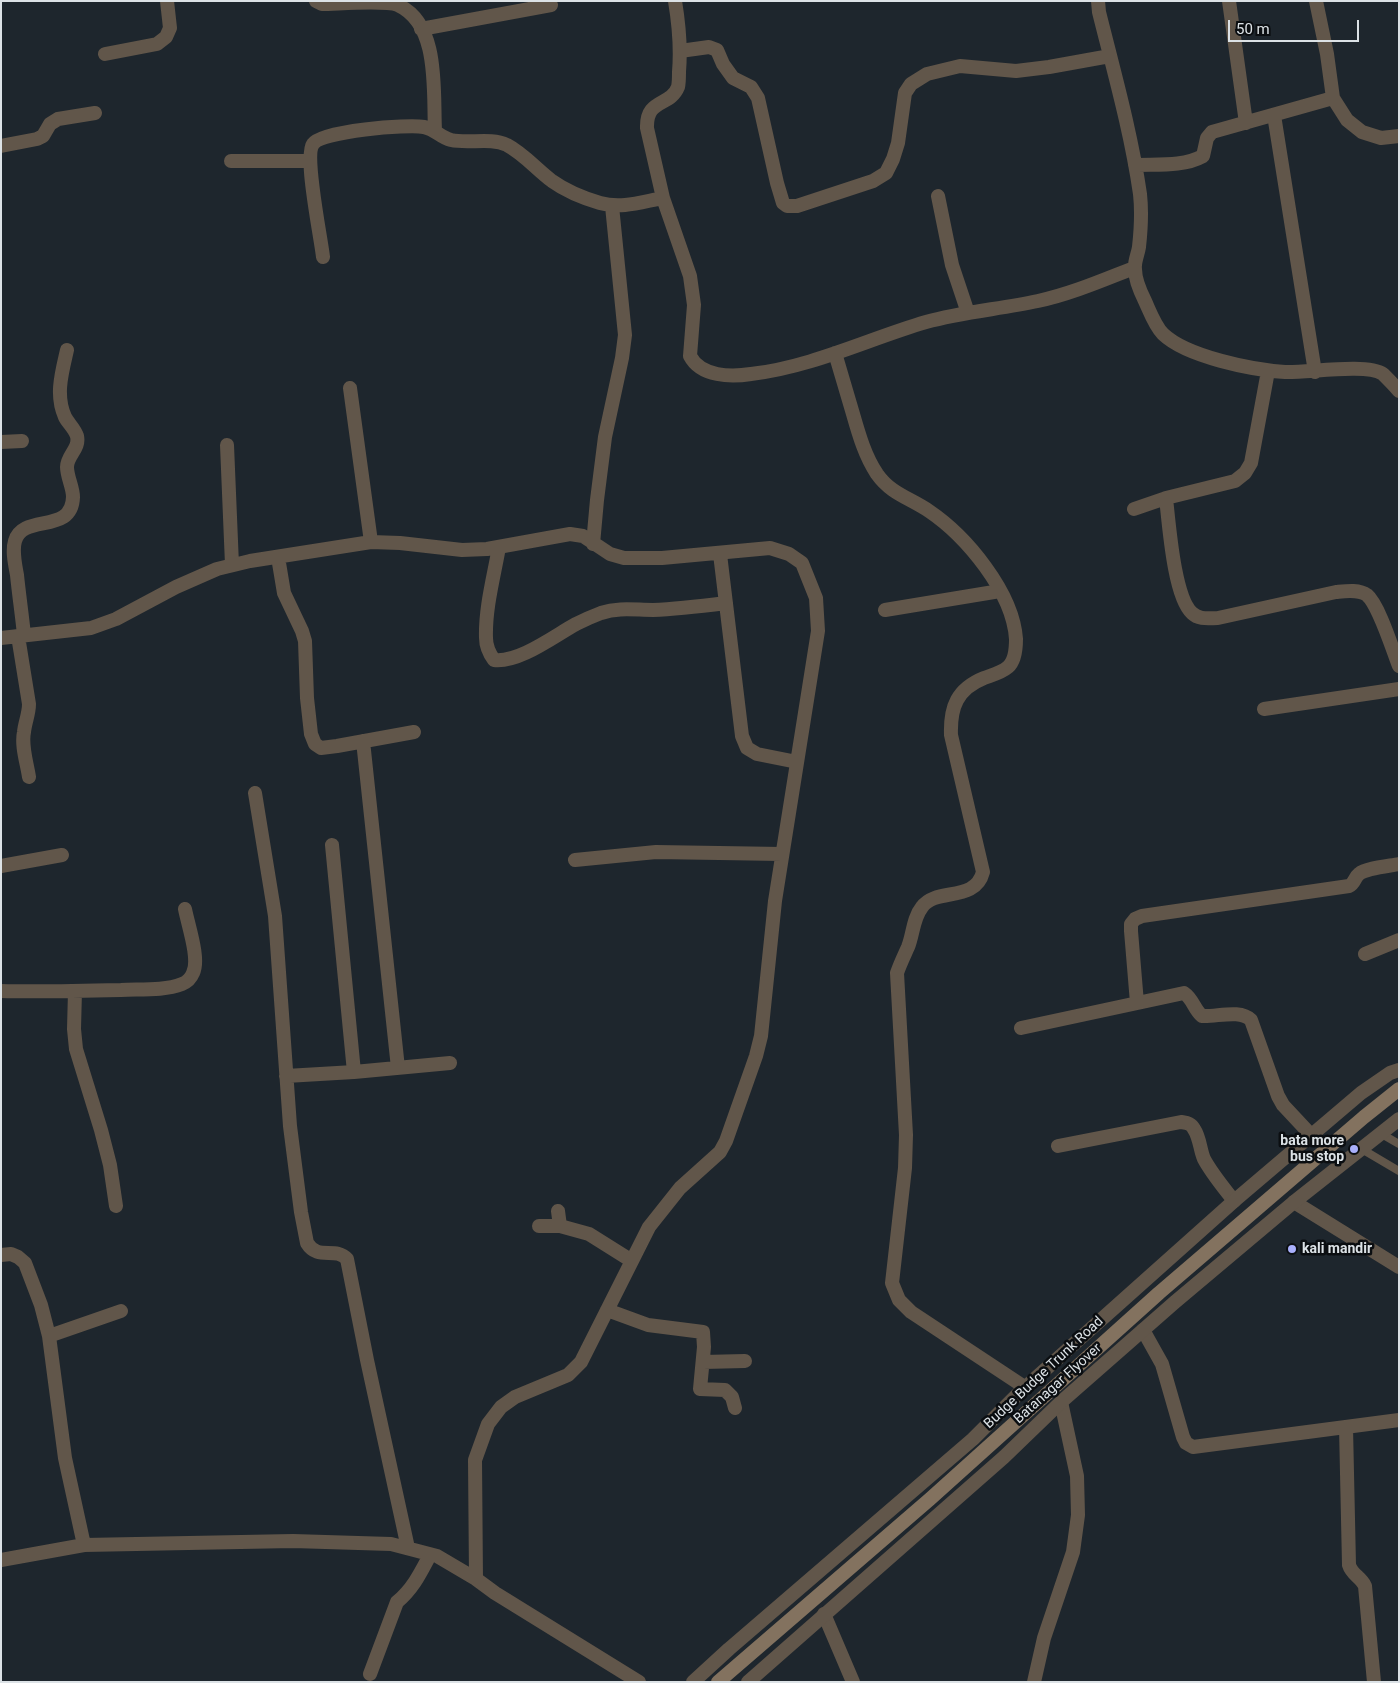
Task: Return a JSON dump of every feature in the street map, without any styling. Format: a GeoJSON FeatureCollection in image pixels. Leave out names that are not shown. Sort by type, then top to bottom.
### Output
{"type":"FeatureCollection","features":[{"type":"Feature","properties":{"kind":"main road","name":"Batanagar Flyover"},"geometry":{"type":"LineString","coordinates":[[718,1682],[930,1499],[1159,1293],[1356,1123],[1399,1089]]}},
{"type":"Feature","properties":{"kind":"street"},"geometry":{"type":"LineString","coordinates":[[105,54],[157,44],[166,37],[170,28],[167,1]]}},
{"type":"Feature","properties":{"kind":"street"},"geometry":{"type":"LineString","coordinates":[[316,1],[322,4],[373,2],[396,4],[410,13],[428,40],[432,63],[435,130]]}},
{"type":"Feature","properties":{"kind":"street"},"geometry":{"type":"LineString","coordinates":[[675,1],[680,51],[678,87],[673,94],[650,111],[646,118],[646,128],[663,198],[690,276],[694,305],[690,356],[694,363],[703,370],[725,375],[750,374],[793,366],[926,322],[1038,301],[1074,291],[1134,268]]}},
{"type":"Feature","properties":{"kind":"street"},"geometry":{"type":"LineString","coordinates":[[1098,1],[1135,165],[1142,215],[1139,248],[1134,268],[1139,288],[1152,317],[1163,334],[1178,344],[1202,355],[1268,371],[1365,370],[1382,373],[1399,390]]}},
{"type":"Feature","properties":{"kind":"street"},"geometry":{"type":"LineString","coordinates":[[1228,1],[1246,123]]}},
{"type":"Feature","properties":{"kind":"street"},"geometry":{"type":"LineString","coordinates":[[1316,1],[1327,54],[1333,98],[1347,120],[1362,132],[1381,138],[1399,136]]}},
{"type":"Feature","properties":{"kind":"street"},"geometry":{"type":"LineString","coordinates":[[422,29],[551,5]]}},
{"type":"Feature","properties":{"kind":"street"},"geometry":{"type":"LineString","coordinates":[[680,51],[708,47],[717,50],[723,64],[733,78],[752,88],[758,98],[777,183],[783,203],[787,206],[796,206],[873,181],[886,173],[898,143],[905,93],[911,84],[927,74],[960,66],[1016,71],[1110,56]]}},
{"type":"Feature","properties":{"kind":"street"},"geometry":{"type":"LineString","coordinates":[[1135,165],[1186,163],[1195,160],[1202,156],[1207,138],[1212,132],[1333,98]]}},
{"type":"Feature","properties":{"kind":"street"},"geometry":{"type":"LineString","coordinates":[[1,146],[37,139],[43,136],[50,124],[58,120],[95,113]]}},
{"type":"Feature","properties":{"kind":"street"},"geometry":{"type":"LineString","coordinates":[[1274,114],[1315,372]]}},
{"type":"Feature","properties":{"kind":"street"},"geometry":{"type":"LineString","coordinates":[[323,257],[310,150],[313,143],[320,138],[332,135],[415,126],[435,130],[450,140],[505,144],[565,189],[582,197],[612,206],[628,206],[663,198]]}},
{"type":"Feature","properties":{"kind":"street"},"geometry":{"type":"LineString","coordinates":[[231,162],[310,161]]}},
{"type":"Feature","properties":{"kind":"street"},"geometry":{"type":"LineString","coordinates":[[938,196],[952,265],[968,313]]}},
{"type":"Feature","properties":{"kind":"street"},"geometry":{"type":"LineString","coordinates":[[594,544],[597,500],[605,437],[625,335],[612,206]]}},
{"type":"Feature","properties":{"kind":"street"},"geometry":{"type":"LineString","coordinates":[[29,776],[23,739],[30,712],[21,636],[14,542],[18,533],[27,526],[53,522],[66,515],[73,497],[67,468],[68,459],[74,453],[78,444],[76,434],[60,404],[59,388],[67,350]]}},
{"type":"Feature","properties":{"kind":"street"},"geometry":{"type":"LineString","coordinates":[[834,353],[864,450],[877,474],[888,487],[928,510],[956,532],[974,552],[1000,591],[1013,621],[1016,640],[1014,658],[1009,667],[976,681],[961,693],[954,704],[950,720],[951,735],[983,872],[981,880],[974,888],[929,900],[922,906],[917,915],[908,947],[900,962],[897,973],[906,1135],[905,1168],[892,1283],[899,1300],[911,1312],[1022,1391]]}},
{"type":"Feature","properties":{"kind":"street"},"geometry":{"type":"LineString","coordinates":[[1134,509],[1166,498],[1235,481],[1245,473],[1251,462],[1268,371]]}},
{"type":"Feature","properties":{"kind":"street"},"geometry":{"type":"LineString","coordinates":[[350,388],[371,542]]}},
{"type":"Feature","properties":{"kind":"street"},"geometry":{"type":"LineString","coordinates":[[1,442],[22,441]]}},
{"type":"Feature","properties":{"kind":"street"},"geometry":{"type":"LineString","coordinates":[[227,445],[232,565]]}},
{"type":"Feature","properties":{"kind":"street"},"geometry":{"type":"LineString","coordinates":[[1166,498],[1178,586],[1185,604],[1192,614],[1202,618],[1218,618],[1336,592],[1356,591],[1367,596],[1376,608],[1399,666]]}},
{"type":"Feature","properties":{"kind":"street"},"geometry":{"type":"LineString","coordinates":[[1,638],[91,628],[116,619],[176,587],[217,569],[250,560],[371,542],[400,543],[462,550],[488,549],[570,534],[584,536],[610,554],[624,558],[662,558],[770,548],[789,554],[802,563],[816,598],[818,631],[775,901],[761,1036],[756,1056],[726,1142],[720,1152],[686,1182],[667,1202],[649,1227],[581,1362],[576,1368],[559,1379],[515,1397],[501,1407],[488,1424],[474,1460],[476,1579]]}},
{"type":"Feature","properties":{"kind":"street"},"geometry":{"type":"LineString","coordinates":[[499,547],[488,612],[486,639],[489,652],[494,660],[501,661],[518,656],[602,612],[624,608],[652,610],[691,608],[726,603]]}},
{"type":"Feature","properties":{"kind":"street"},"geometry":{"type":"LineString","coordinates":[[720,554],[742,736],[747,748],[757,754],[797,762]]}},
{"type":"Feature","properties":{"kind":"street"},"geometry":{"type":"LineString","coordinates":[[278,556],[284,593],[305,641],[307,698],[311,734],[315,744],[321,748],[414,732]]}},
{"type":"Feature","properties":{"kind":"street"},"geometry":{"type":"LineString","coordinates":[[885,610],[1000,591]]}},
{"type":"Feature","properties":{"kind":"street"},"geometry":{"type":"LineString","coordinates":[[1264,709],[1399,689]]}},
{"type":"Feature","properties":{"kind":"street"},"geometry":{"type":"LineString","coordinates":[[363,741],[398,1068]]}},
{"type":"Feature","properties":{"kind":"street"},"geometry":{"type":"LineString","coordinates":[[255,792],[276,916],[290,1126],[300,1212],[307,1243],[314,1251],[338,1254],[347,1259],[408,1548]]}},
{"type":"Feature","properties":{"kind":"street"},"geometry":{"type":"LineString","coordinates":[[332,845],[354,1072]]}},
{"type":"Feature","properties":{"kind":"street"},"geometry":{"type":"LineString","coordinates":[[575,860],[656,852],[782,854]]}},
{"type":"Feature","properties":{"kind":"street"},"geometry":{"type":"LineString","coordinates":[[1,866],[62,855]]}},
{"type":"Feature","properties":{"kind":"street"},"geometry":{"type":"LineString","coordinates":[[1137,1003],[1131,931],[1131,924],[1136,919],[1142,916],[1349,886],[1360,873],[1399,864]]}},
{"type":"Feature","properties":{"kind":"street"},"geometry":{"type":"LineString","coordinates":[[1,990],[75,991],[163,988],[182,984],[190,979],[194,972],[195,959],[185,909]]}},
{"type":"Feature","properties":{"kind":"street"},"geometry":{"type":"LineString","coordinates":[[1365,954],[1399,940]]}},
{"type":"Feature","properties":{"kind":"street"},"geometry":{"type":"LineString","coordinates":[[75,991],[74,1029],[76,1049],[110,1165],[116,1206]]}},
{"type":"Feature","properties":{"kind":"street"},"geometry":{"type":"LineString","coordinates":[[1021,1028],[1184,993],[1190,997],[1197,1012],[1202,1016],[1240,1014],[1247,1016],[1251,1020],[1278,1096],[1311,1135]]}},
{"type":"Feature","properties":{"kind":"street"},"geometry":{"type":"LineString","coordinates":[[286,1076],[450,1063]]}},
{"type":"Feature","properties":{"kind":"street","name":"Budge Budge Trunk Road"},"geometry":{"type":"LineString","coordinates":[[693,1682],[973,1438],[1022,1391],[1234,1201],[1361,1092],[1390,1073],[1399,1070]]}},
{"type":"Feature","properties":{"kind":"street"},"geometry":{"type":"LineString","coordinates":[[748,1682],[1004,1457],[1061,1402],[1143,1330],[1294,1202],[1399,1119]]}},
{"type":"Feature","properties":{"kind":"street"},"geometry":{"type":"LineString","coordinates":[[1058,1146],[1181,1122],[1188,1123],[1196,1132],[1203,1157],[1208,1166],[1234,1201]]}},
{"type":"Feature","properties":{"kind":"street"},"geometry":{"type":"LineString","coordinates":[[1294,1202],[1399,1267]]}},
{"type":"Feature","properties":{"kind":"street"},"geometry":{"type":"LineString","coordinates":[[558,1211],[560,1226]]}},
{"type":"Feature","properties":{"kind":"street"},"geometry":{"type":"LineString","coordinates":[[539,1226],[560,1226],[589,1234],[632,1261]]}},
{"type":"Feature","properties":{"kind":"street"},"geometry":{"type":"LineString","coordinates":[[1,1255],[11,1254],[18,1257],[25,1264],[42,1305],[49,1336],[65,1458],[84,1545]]}},
{"type":"Feature","properties":{"kind":"street"},"geometry":{"type":"LineString","coordinates":[[607,1310],[648,1325],[703,1332],[703,1362],[700,1389],[725,1390],[732,1397],[735,1408]]}},
{"type":"Feature","properties":{"kind":"street"},"geometry":{"type":"LineString","coordinates":[[49,1336],[121,1311]]}},
{"type":"Feature","properties":{"kind":"street"},"geometry":{"type":"LineString","coordinates":[[1143,1330],[1162,1364],[1183,1437],[1186,1443],[1193,1447],[1399,1420]]}},
{"type":"Feature","properties":{"kind":"street"},"geometry":{"type":"LineString","coordinates":[[703,1362],[744,1361]]}},
{"type":"Feature","properties":{"kind":"street"},"geometry":{"type":"LineString","coordinates":[[1034,1682],[1044,1638],[1073,1552],[1078,1515],[1077,1476],[1061,1402]]}},
{"type":"Feature","properties":{"kind":"street"},"geometry":{"type":"LineString","coordinates":[[1346,1427],[1349,1565],[1354,1575],[1362,1580],[1365,1586],[1374,1682]]}},
{"type":"Feature","properties":{"kind":"street"},"geometry":{"type":"LineString","coordinates":[[1,1560],[84,1545],[293,1541],[391,1544],[437,1556],[639,1682]]}},
{"type":"Feature","properties":{"kind":"street"},"geometry":{"type":"LineString","coordinates":[[370,1674],[397,1602],[407,1594],[430,1555]]}},
{"type":"Feature","properties":{"kind":"street"},"geometry":{"type":"LineString","coordinates":[[824,1614],[853,1682]]}},
{"type":"Feature","properties":{"kind":"lane"},"geometry":{"type":"LineString","coordinates":[[1380,1133],[1399,1144]]}},
{"type":"Feature","properties":{"kind":"lane"},"geometry":{"type":"LineString","coordinates":[[1360,1148],[1399,1171]]}},
{"type":"Feature","properties":{"kind":"place","name":"bata more bus stop"},"geometry":{"type":"Point","coordinates":[1354,1149]}},
{"type":"Feature","properties":{"kind":"place","name":"kali mandir"},"geometry":{"type":"Point","coordinates":[1292,1249]}}]}
